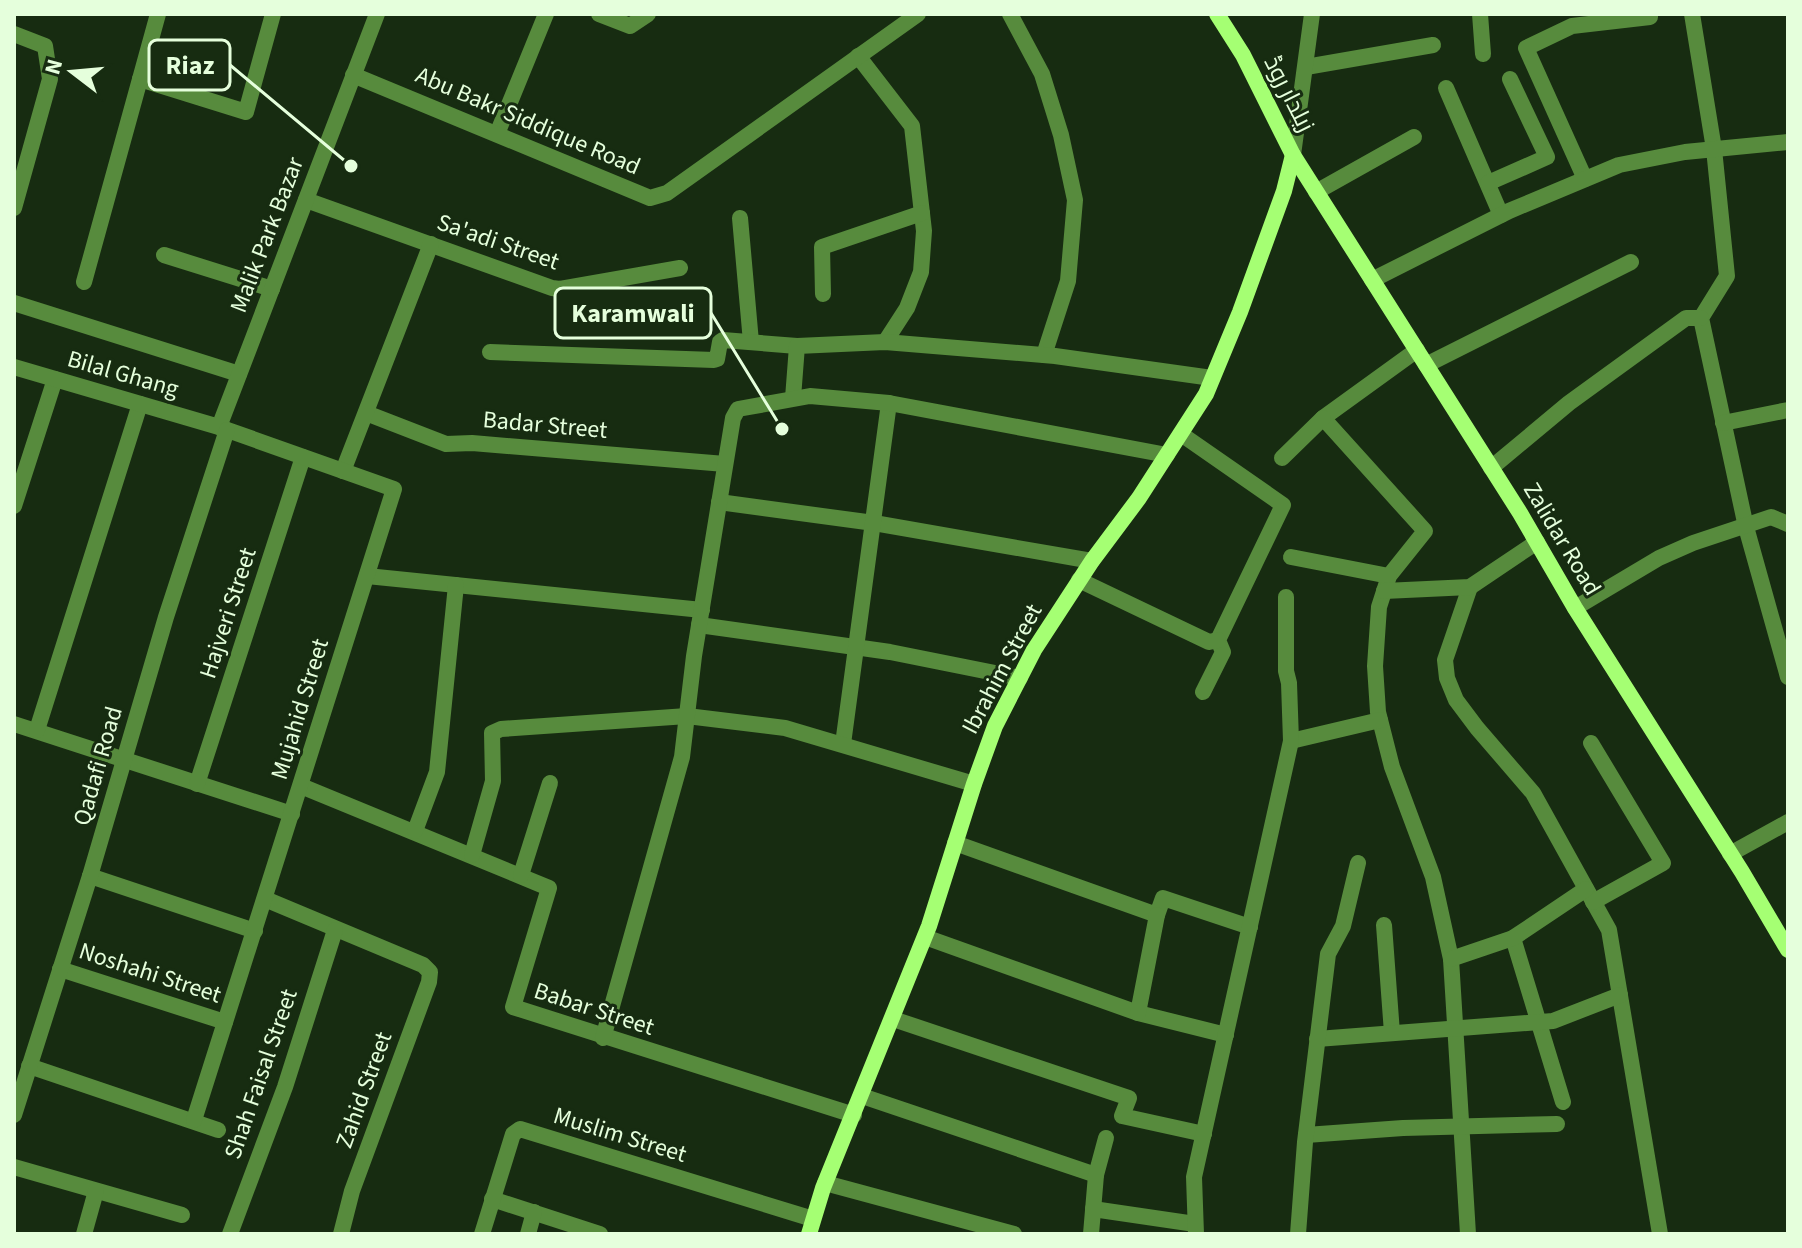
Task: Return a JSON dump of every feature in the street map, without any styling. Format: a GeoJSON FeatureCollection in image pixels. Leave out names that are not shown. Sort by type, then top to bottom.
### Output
{"type":"FeatureCollection","features":[{"type":"Feature","properties":{"kind":"main road","name":"زیلدار روڈ"},"geometry":{"type":"LineString","coordinates":[[1217,14],[1243,55],[1293,155]]}},
{"type":"Feature","properties":{"kind":"main road","name":"Zalidar Road"},"geometry":{"type":"LineString","coordinates":[[1293,155],[1491,468],[1788,950]]}},
{"type":"Feature","properties":{"kind":"main road","name":"Ibrahim Street"},"geometry":{"type":"LineString","coordinates":[[811,1226],[825,1183],[925,937],[995,726],[1034,650],[1206,394],[1240,312],[1284,191],[1293,155]]}},
{"type":"Feature","properties":{"kind":"street"},"geometry":{"type":"LineString","coordinates":[[84,282],[158,14]]}},
{"type":"Feature","properties":{"kind":"street"},"geometry":{"type":"LineString","coordinates":[[140,79],[246,112],[273,14]]}},
{"type":"Feature","properties":{"kind":"street","name":"Malik Park Bazar"},"geometry":{"type":"LineString","coordinates":[[223,429],[239,374],[377,14]]}},
{"type":"Feature","properties":{"kind":"street"},"geometry":{"type":"LineString","coordinates":[[497,134],[546,14]]}},
{"type":"Feature","properties":{"kind":"street"},"geometry":{"type":"LineString","coordinates":[[599,14],[630,26],[636,25],[648,14]]}},
{"type":"Feature","properties":{"kind":"street","name":"Abu Bakr Siddique Road"},"geometry":{"type":"LineString","coordinates":[[353,75],[650,198],[667,193],[918,14]]}},
{"type":"Feature","properties":{"kind":"street"},"geometry":{"type":"LineString","coordinates":[[1010,14],[1042,74],[1061,135],[1075,200],[1068,281],[1044,355]]}},
{"type":"Feature","properties":{"kind":"street"},"geometry":{"type":"LineString","coordinates":[[1293,155],[1312,14]]}},
{"type":"Feature","properties":{"kind":"street"},"geometry":{"type":"LineString","coordinates":[[1480,14],[1483,54]]}},
{"type":"Feature","properties":{"kind":"street"},"geometry":{"type":"LineString","coordinates":[[1585,179],[1526,48],[1591,19],[1650,17],[1650,14]]}},
{"type":"Feature","properties":{"kind":"street"},"geometry":{"type":"LineString","coordinates":[[1692,14],[1714,149],[1727,276],[1701,318],[1746,527],[1788,677]]}},
{"type":"Feature","properties":{"kind":"street"},"geometry":{"type":"LineString","coordinates":[[14,34],[45,46],[50,79],[14,208]]}},
{"type":"Feature","properties":{"kind":"street"},"geometry":{"type":"LineString","coordinates":[[1306,67],[1433,45]]}},
{"type":"Feature","properties":{"kind":"street"},"geometry":{"type":"LineString","coordinates":[[858,56],[912,126],[924,231],[921,272],[907,308],[885,342]]}},
{"type":"Feature","properties":{"kind":"street"},"geometry":{"type":"LineString","coordinates":[[1488,183],[1547,157],[1510,79]]}},
{"type":"Feature","properties":{"kind":"street"},"geometry":{"type":"LineString","coordinates":[[1446,88],[1501,215]]}},
{"type":"Feature","properties":{"kind":"street"},"geometry":{"type":"LineString","coordinates":[[1316,192],[1414,137]]}},
{"type":"Feature","properties":{"kind":"street"},"geometry":{"type":"LineString","coordinates":[[1372,280],[1501,215],[1619,165],[1714,149],[1788,142]]}},
{"type":"Feature","properties":{"kind":"street","name":"Sa'adi Street"},"geometry":{"type":"LineString","coordinates":[[306,200],[560,289],[680,268]]}},
{"type":"Feature","properties":{"kind":"street"},"geometry":{"type":"LineString","coordinates":[[823,294],[822,247],[922,213]]}},
{"type":"Feature","properties":{"kind":"street"},"geometry":{"type":"LineString","coordinates":[[740,218],[751,342]]}},
{"type":"Feature","properties":{"kind":"street"},"geometry":{"type":"LineString","coordinates":[[343,471],[431,244]]}},
{"type":"Feature","properties":{"kind":"street"},"geometry":{"type":"LineString","coordinates":[[164,255],[272,289]]}},
{"type":"Feature","properties":{"kind":"street"},"geometry":{"type":"LineString","coordinates":[[1282,458],[1323,418],[1422,358],[1631,262]]}},
{"type":"Feature","properties":{"kind":"street"},"geometry":{"type":"LineString","coordinates":[[14,303],[239,374]]}},
{"type":"Feature","properties":{"kind":"street"},"geometry":{"type":"LineString","coordinates":[[1491,468],[1569,403],[1686,318],[1701,318]]}},
{"type":"Feature","properties":{"kind":"street"},"geometry":{"type":"LineString","coordinates":[[490,352],[714,360],[723,340],[797,346],[885,342],[1044,355],[1212,378]]}},
{"type":"Feature","properties":{"kind":"street"},"geometry":{"type":"LineString","coordinates":[[793,398],[797,346]]}},
{"type":"Feature","properties":{"kind":"street","name":"Bilal Ghang"},"geometry":{"type":"LineString","coordinates":[[14,367],[223,429]]}},
{"type":"Feature","properties":{"kind":"street"},"geometry":{"type":"LineString","coordinates":[[14,506],[55,379]]}},
{"type":"Feature","properties":{"kind":"street"},"geometry":{"type":"LineString","coordinates":[[603,1038],[682,757],[700,618],[733,418],[738,409],[810,396],[889,403],[1167,455]]}},
{"type":"Feature","properties":{"kind":"street"},"geometry":{"type":"LineString","coordinates":[[843,744],[889,403]]}},
{"type":"Feature","properties":{"kind":"street"},"geometry":{"type":"LineString","coordinates":[[37,730],[140,404]]}},
{"type":"Feature","properties":{"kind":"street"},"geometry":{"type":"LineString","coordinates":[[1723,423],[1788,410]]}},
{"type":"Feature","properties":{"kind":"street","name":"Badar Street"},"geometry":{"type":"LineString","coordinates":[[366,413],[446,444],[472,443],[725,464]]}},
{"type":"Feature","properties":{"kind":"street"},"geometry":{"type":"LineString","coordinates":[[1323,418],[1425,531],[1386,584],[1379,607],[1375,666],[1380,720],[1392,767],[1433,877],[1451,959],[1468,1234]]}},
{"type":"Feature","properties":{"kind":"street","name":"Mujahid Street"},"geometry":{"type":"LineString","coordinates":[[194,1120],[394,489],[223,429]]}},
{"type":"Feature","properties":{"kind":"street","name":"Qadafi Road"},"geometry":{"type":"LineString","coordinates":[[14,1115],[90,876],[223,429]]}},
{"type":"Feature","properties":{"kind":"street"},"geometry":{"type":"LineString","coordinates":[[1181,434],[1283,505],[1218,640],[1223,652],[1203,692]]}},
{"type":"Feature","properties":{"kind":"street","name":"Hajveri Street"},"geometry":{"type":"LineString","coordinates":[[197,784],[303,457]]}},
{"type":"Feature","properties":{"kind":"street"},"geometry":{"type":"LineString","coordinates":[[719,502],[874,523],[1092,561]]}},
{"type":"Feature","properties":{"kind":"street"},"geometry":{"type":"LineString","coordinates":[[1575,608],[1659,558],[1693,543],[1771,517],[1788,524]]}},
{"type":"Feature","properties":{"kind":"street"},"geometry":{"type":"LineString","coordinates":[[1291,557],[1386,584],[1470,587],[1537,542]]}},
{"type":"Feature","properties":{"kind":"street"},"geometry":{"type":"LineString","coordinates":[[367,576],[700,618],[1020,678]]}},
{"type":"Feature","properties":{"kind":"street"},"geometry":{"type":"LineString","coordinates":[[1079,580],[1209,642],[1218,640]]}},
{"type":"Feature","properties":{"kind":"street"},"geometry":{"type":"LineString","coordinates":[[415,831],[437,772],[456,585]]}},
{"type":"Feature","properties":{"kind":"street"},"geometry":{"type":"LineString","coordinates":[[1470,587],[1445,660],[1447,678],[1456,700],[1533,793],[1609,930],[1660,1234]]}},
{"type":"Feature","properties":{"kind":"street"},"geometry":{"type":"LineString","coordinates":[[1093,1209],[1196,1229],[1194,1177],[1291,741],[1286,671],[1286,597]]}},
{"type":"Feature","properties":{"kind":"street"},"geometry":{"type":"LineString","coordinates":[[472,855],[493,781],[492,733],[501,729],[687,716],[785,728],[974,784]]}},
{"type":"Feature","properties":{"kind":"street"},"geometry":{"type":"LineString","coordinates":[[1291,741],[1380,720]]}},
{"type":"Feature","properties":{"kind":"street"},"geometry":{"type":"LineString","coordinates":[[14,724],[292,814]]}},
{"type":"Feature","properties":{"kind":"street"},"geometry":{"type":"LineString","coordinates":[[1451,959],[1513,938],[1590,895],[1663,863],[1591,743]]}},
{"type":"Feature","properties":{"kind":"street"},"geometry":{"type":"LineString","coordinates":[[521,875],[550,783]]}},
{"type":"Feature","properties":{"kind":"street","name":"Babar Street"},"geometry":{"type":"LineString","coordinates":[[301,786],[549,888],[513,1007],[854,1115]]}},
{"type":"Feature","properties":{"kind":"street"},"geometry":{"type":"LineString","coordinates":[[1730,854],[1788,822]]}},
{"type":"Feature","properties":{"kind":"street"},"geometry":{"type":"LineString","coordinates":[[955,843],[1157,915]]}},
{"type":"Feature","properties":{"kind":"street"},"geometry":{"type":"LineString","coordinates":[[1298,1234],[1306,1135],[1328,954],[1343,926],[1358,863]]}},
{"type":"Feature","properties":{"kind":"street"},"geometry":{"type":"LineString","coordinates":[[90,876],[255,931]]}},
{"type":"Feature","properties":{"kind":"street"},"geometry":{"type":"LineString","coordinates":[[1138,1013],[1163,898],[1250,927]]}},
{"type":"Feature","properties":{"kind":"street"},"geometry":{"type":"LineString","coordinates":[[265,899],[335,930]]}},
{"type":"Feature","properties":{"kind":"street"},"geometry":{"type":"LineString","coordinates":[[1384,925],[1392,1033]]}},
{"type":"Feature","properties":{"kind":"street","name":"Zahid Street"},"geometry":{"type":"LineString","coordinates":[[335,930],[423,965],[430,972],[429,982],[352,1191],[341,1234]]}},
{"type":"Feature","properties":{"kind":"street","name":"Shah Faisal Street"},"geometry":{"type":"LineString","coordinates":[[230,1234],[285,1087],[335,930]]}},
{"type":"Feature","properties":{"kind":"street"},"geometry":{"type":"LineString","coordinates":[[925,937],[1138,1013],[1226,1035]]}},
{"type":"Feature","properties":{"kind":"street"},"geometry":{"type":"LineString","coordinates":[[1513,938],[1563,1102]]}},
{"type":"Feature","properties":{"kind":"street","name":"Noshahi Street"},"geometry":{"type":"LineString","coordinates":[[60,969],[225,1022]]}},
{"type":"Feature","properties":{"kind":"street"},"geometry":{"type":"LineString","coordinates":[[1317,1039],[1553,1021],[1620,995]]}},
{"type":"Feature","properties":{"kind":"street"},"geometry":{"type":"LineString","coordinates":[[893,1019],[1129,1098],[1122,1116],[1204,1134]]}},
{"type":"Feature","properties":{"kind":"street"},"geometry":{"type":"LineString","coordinates":[[29,1066],[218,1130]]}},
{"type":"Feature","properties":{"kind":"street"},"geometry":{"type":"LineString","coordinates":[[862,1096],[1096,1175]]}},
{"type":"Feature","properties":{"kind":"street"},"geometry":{"type":"LineString","coordinates":[[1306,1135],[1557,1124]]}},
{"type":"Feature","properties":{"kind":"street","name":"Muslim Street"},"geometry":{"type":"LineString","coordinates":[[482,1234],[513,1134],[520,1129],[811,1226]]}},
{"type":"Feature","properties":{"kind":"street"},"geometry":{"type":"LineString","coordinates":[[1091,1234],[1096,1175],[1106,1138]]}},
{"type":"Feature","properties":{"kind":"street"},"geometry":{"type":"LineString","coordinates":[[14,1167],[182,1215]]}},
{"type":"Feature","properties":{"kind":"street"},"geometry":{"type":"LineString","coordinates":[[825,1183],[1014,1234]]}},
{"type":"Feature","properties":{"kind":"street"},"geometry":{"type":"LineString","coordinates":[[84,1234],[96,1191]]}},
{"type":"Feature","properties":{"kind":"street"},"geometry":{"type":"LineString","coordinates":[[492,1199],[600,1234]]}},
{"type":"Feature","properties":{"kind":"street"},"geometry":{"type":"LineString","coordinates":[[528,1234],[534,1212]]}},
{"type":"Feature","properties":{"kind":"place","name":"Riaz"},"geometry":{"type":"Point","coordinates":[351,166]}},
{"type":"Feature","properties":{"kind":"place","name":"Karamwali"},"geometry":{"type":"Point","coordinates":[782,429]}}]}
